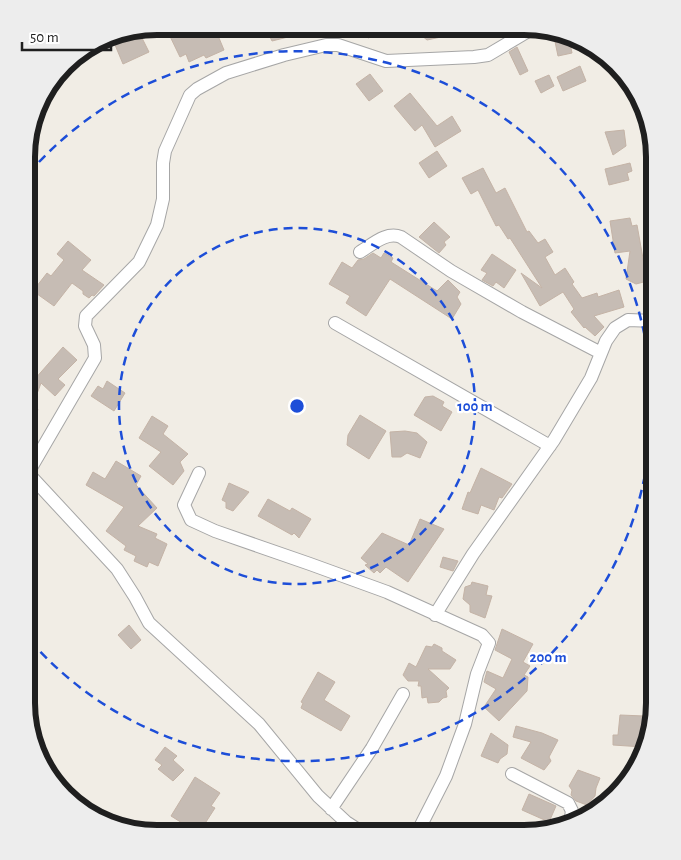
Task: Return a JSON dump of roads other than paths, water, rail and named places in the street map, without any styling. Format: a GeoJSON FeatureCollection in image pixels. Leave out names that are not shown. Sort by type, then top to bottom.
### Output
{"type":"FeatureCollection","features":[{"type":"Feature","properties":{"kind":"street"},"geometry":{"type":"LineString","coordinates":[[35,461],[95,358],[94,345],[85,326],[86,316],[140,262],[157,225],[163,199],[165,151],[190,95],[226,73],[284,55],[326,45],[338,45],[386,61],[474,57],[488,55],[522,35]]}},
{"type":"Feature","properties":{"kind":"street"},"geometry":{"type":"LineString","coordinates":[[360,252],[387,236],[401,237],[451,271],[522,312],[601,353]]}},
{"type":"Feature","properties":{"kind":"street"},"geometry":{"type":"LineString","coordinates":[[435,615],[474,554],[550,446],[591,378],[606,341],[615,328],[628,320],[646,321]]}},
{"type":"Feature","properties":{"kind":"street"},"geometry":{"type":"LineString","coordinates":[[335,323],[550,446]]}},
{"type":"Feature","properties":{"kind":"street"},"geometry":{"type":"LineString","coordinates":[[199,473],[184,505],[190,520],[215,531],[387,592],[482,636],[489,643],[478,674],[465,724],[446,776],[422,825]]}},
{"type":"Feature","properties":{"kind":"street"},"geometry":{"type":"LineString","coordinates":[[35,481],[116,569],[135,597],[149,623],[259,724],[318,796],[350,825]]}},
{"type":"Feature","properties":{"kind":"street"},"geometry":{"type":"LineString","coordinates":[[331,808],[372,748],[403,694]]}},
{"type":"Feature","properties":{"kind":"street"},"geometry":{"type":"LineString","coordinates":[[512,774],[568,803],[572,811],[571,816]]}}]}
